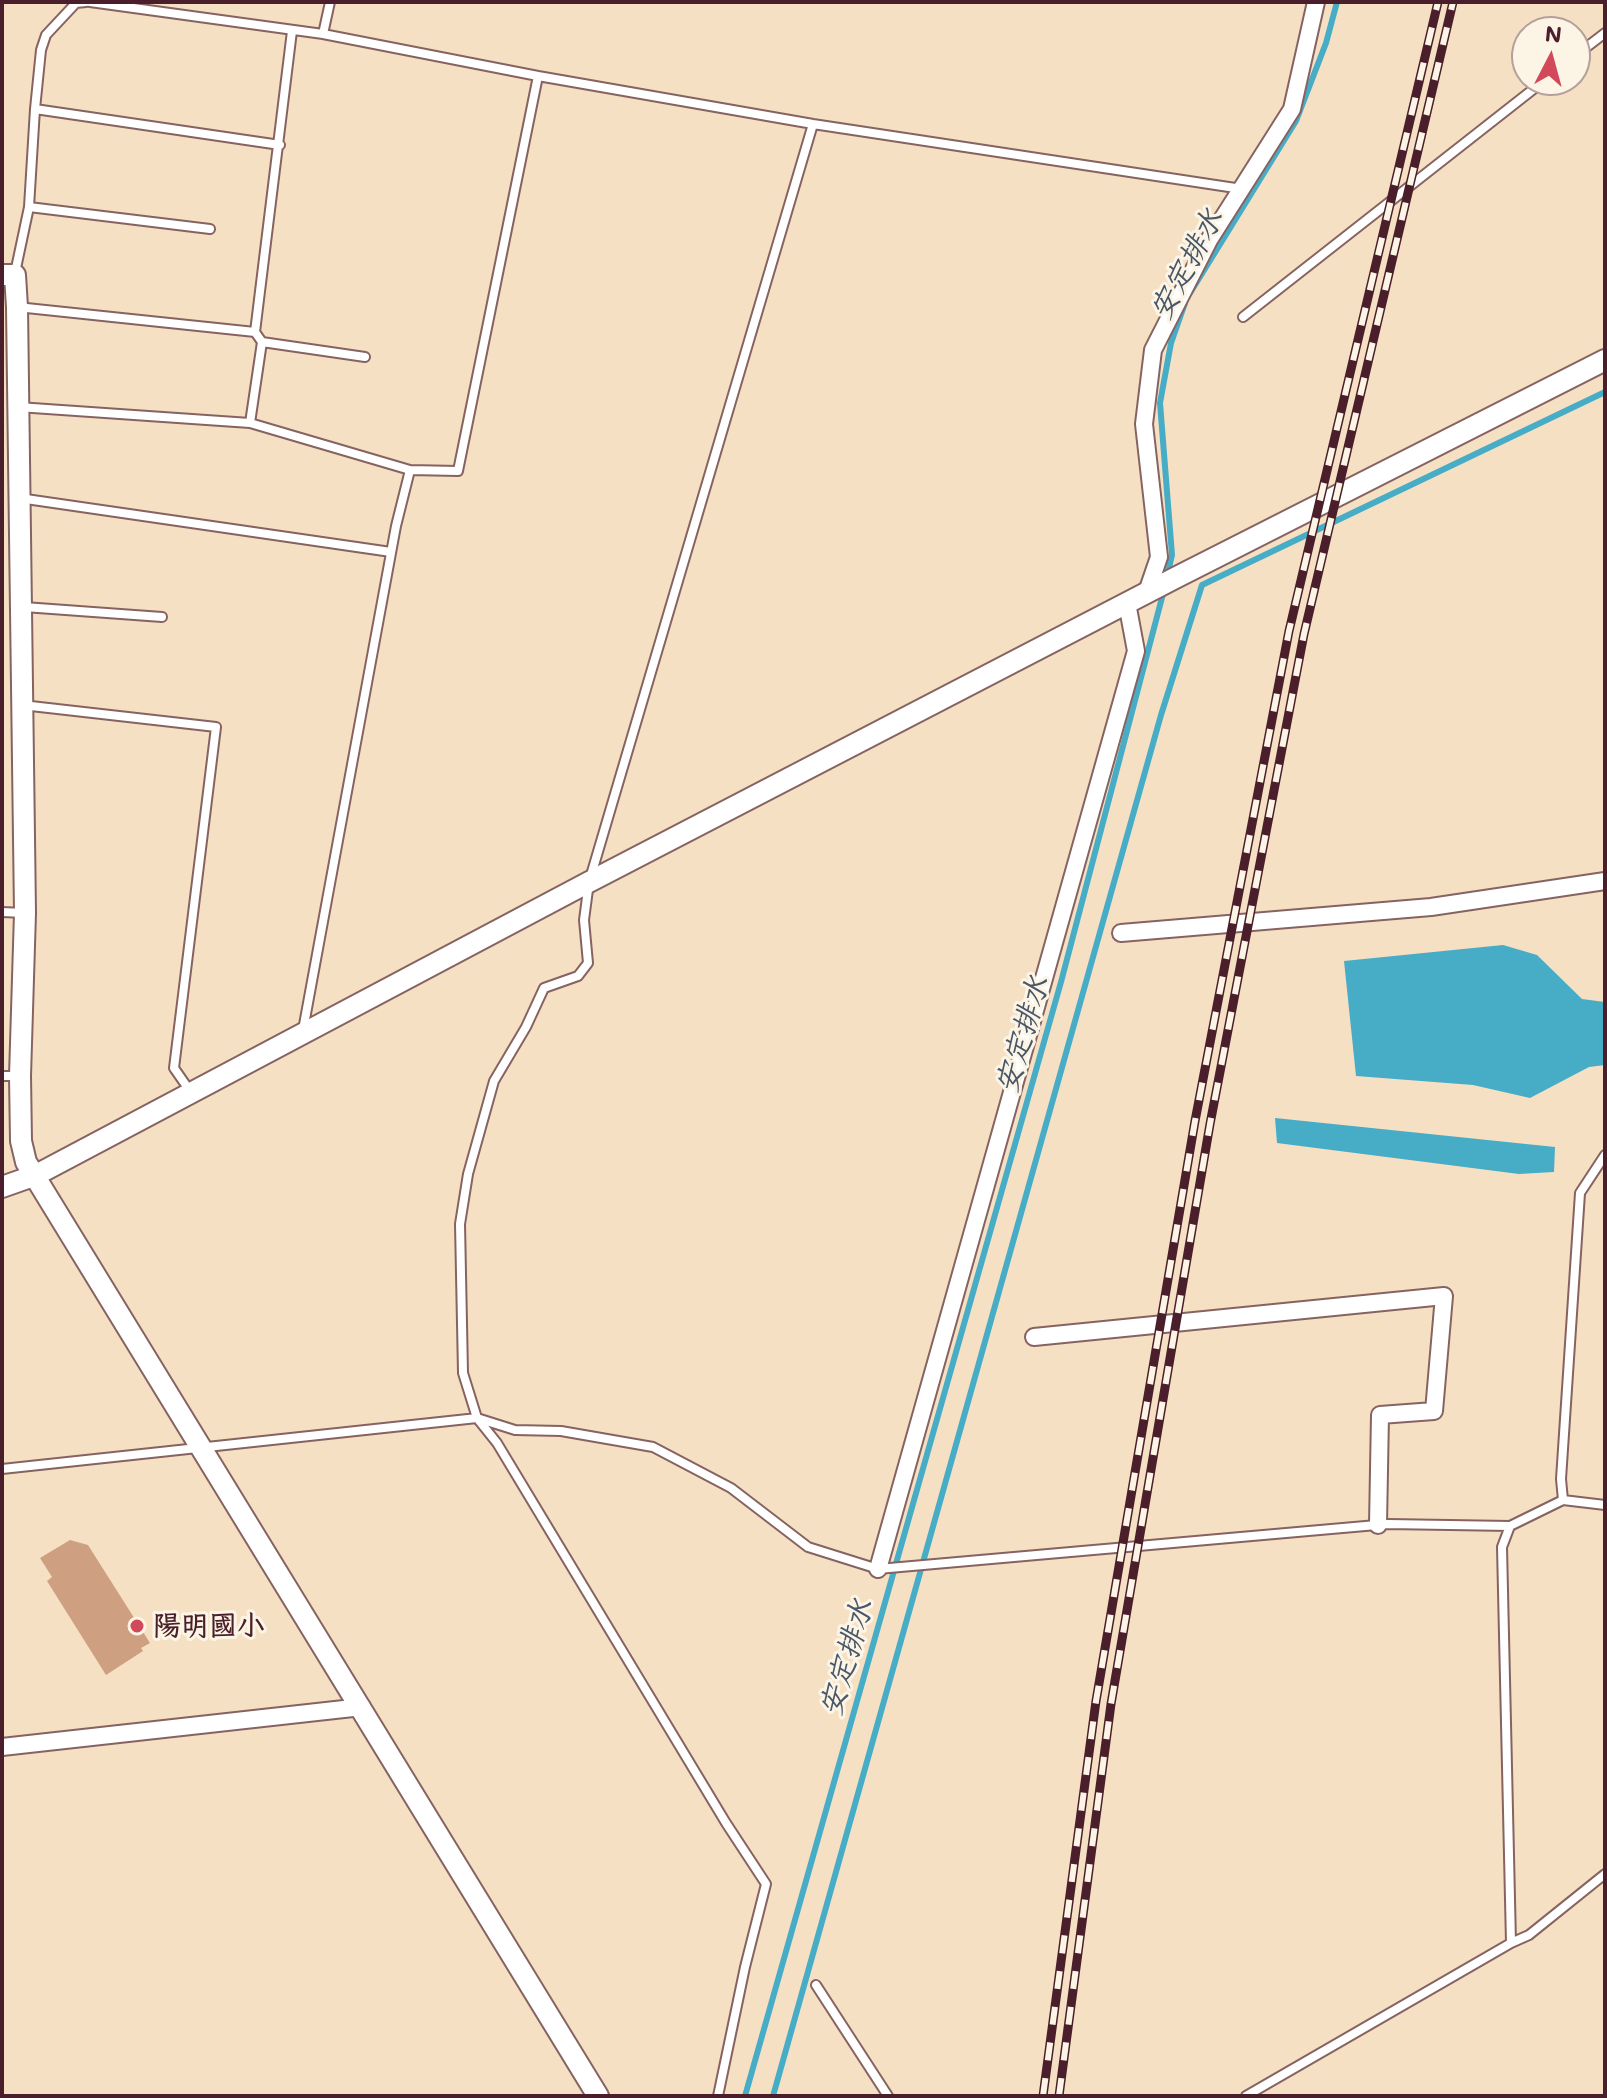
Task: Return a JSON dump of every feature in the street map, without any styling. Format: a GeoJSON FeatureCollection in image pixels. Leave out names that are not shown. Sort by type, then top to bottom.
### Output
{"type":"FeatureCollection","features":[{"type":"Feature","properties":{"kind":"street"},"geometry":{"type":"LineString","coordinates":[[1152,590],[1159,557],[1144,424],[1153,350],[1209,240],[1292,109],[1316,2]]}},
{"type":"Feature","properties":{"kind":"street"},"geometry":{"type":"LineString","coordinates":[[8,275],[17,307],[25,913],[11,1076],[26,1162],[598,2096]]}},
{"type":"Feature","properties":{"kind":"street"},"geometry":{"type":"LineString","coordinates":[[2,1187],[36,1175],[589,882],[1177,577],[1605,360]]}},
{"type":"Feature","properties":{"kind":"street"},"geometry":{"type":"LineString","coordinates":[[883,1569],[1136,651],[1127,603]]}},
{"type":"Feature","properties":{"kind":"street"},"geometry":{"type":"LineString","coordinates":[[1121,933],[1431,907],[1605,881]]}},
{"type":"Feature","properties":{"kind":"street"},"geometry":{"type":"LineString","coordinates":[[1034,1337],[1444,1296],[1434,1411],[1380,1415],[1378,1525]]}},
{"type":"Feature","properties":{"kind":"street"},"geometry":{"type":"LineString","coordinates":[[2,1747],[362,1707]]}},
{"type":"Feature","properties":{"kind":"lane"},"geometry":{"type":"LineString","coordinates":[[8,275],[29,207],[41,50],[46,35],[76,3],[88,2],[323,34],[538,76],[813,124],[1243,189]]}},
{"type":"Feature","properties":{"kind":"lane"},"geometry":{"type":"LineString","coordinates":[[323,34],[330,2]]}},
{"type":"Feature","properties":{"kind":"lane"},"geometry":{"type":"LineString","coordinates":[[250,423],[262,342],[255,332],[292,31]]}},
{"type":"Feature","properties":{"kind":"lane"},"geometry":{"type":"LineString","coordinates":[[18,407],[250,423],[410,470],[458,471],[538,76]]}},
{"type":"Feature","properties":{"kind":"lane"},"geometry":{"type":"LineString","coordinates":[[1243,317],[1525,96]]}},
{"type":"Feature","properties":{"kind":"lane"},"geometry":{"type":"LineString","coordinates":[[35,109],[280,145]]}},
{"type":"Feature","properties":{"kind":"lane"},"geometry":{"type":"LineString","coordinates":[[718,2096],[766,1884],[497,1443],[477,1418],[463,1373],[460,1224],[468,1174],[494,1081],[526,1027],[544,988],[578,976],[588,963],[584,920],[589,882],[813,124]]}},
{"type":"Feature","properties":{"kind":"lane"},"geometry":{"type":"LineString","coordinates":[[29,207],[210,229]]}},
{"type":"Feature","properties":{"kind":"lane"},"geometry":{"type":"LineString","coordinates":[[17,307],[255,332]]}},
{"type":"Feature","properties":{"kind":"lane"},"geometry":{"type":"LineString","coordinates":[[262,342],[365,357]]}},
{"type":"Feature","properties":{"kind":"lane"},"geometry":{"type":"LineString","coordinates":[[302,1035],[391,552],[410,470]]}},
{"type":"Feature","properties":{"kind":"lane"},"geometry":{"type":"LineString","coordinates":[[19,498],[391,552]]}},
{"type":"Feature","properties":{"kind":"lane"},"geometry":{"type":"LineString","coordinates":[[20,607],[162,617]]}},
{"type":"Feature","properties":{"kind":"lane"},"geometry":{"type":"LineString","coordinates":[[21,705],[216,727],[174,1068],[192,1093]]}},
{"type":"Feature","properties":{"kind":"lane"},"geometry":{"type":"LineString","coordinates":[[2,912],[25,913]]}},
{"type":"Feature","properties":{"kind":"lane"},"geometry":{"type":"LineString","coordinates":[[1563,1500],[1561,1479],[1580,1193],[1605,1155]]}},
{"type":"Feature","properties":{"kind":"lane"},"geometry":{"type":"LineString","coordinates":[[2,1469],[477,1418],[515,1430],[561,1431],[653,1447],[731,1488],[808,1547],[883,1569],[1378,1525],[1510,1526],[1563,1500],[1603,1503]]}},
{"type":"Feature","properties":{"kind":"lane"},"geometry":{"type":"LineString","coordinates":[[1510,1526],[1502,1547],[1511,1943]]}},
{"type":"Feature","properties":{"kind":"lane"},"geometry":{"type":"LineString","coordinates":[[1246,2096],[1529,1935],[1605,1874]]}},
{"type":"Feature","properties":{"kind":"lane"},"geometry":{"type":"LineString","coordinates":[[816,1985],[888,2096]]}},
{"type":"Feature","properties":{"kind":"water"},"geometry":{"type":"Polygon","coordinates":[[[1503,945],[1537,955],[1582,999],[1605,1002],[1605,1065],[1589,1067],[1530,1098],[1473,1085],[1356,1076],[1344,961],[1503,945]]]}},
{"type":"Feature","properties":{"kind":"water"},"geometry":{"type":"Polygon","coordinates":[[[1275,1118],[1555,1147],[1554,1172],[1519,1174],[1277,1143],[1275,1118]]]}},
{"type":"Feature","properties":{"kind":"building"},"geometry":{"type":"Polygon","coordinates":[[[70,1540],[88,1545],[150,1643],[106,1675],[47,1581],[52,1577],[40,1558],[70,1540]]]}},
{"type":"Feature","properties":{"kind":"waterway","name":"安定排水"},"geometry":{"type":"LineString","coordinates":[[1190,293],[1296,121],[1326,43],[1337,2]]}},
{"type":"Feature","properties":{"kind":"waterway","name":"安定排水"},"geometry":{"type":"LineString","coordinates":[[1167,576],[1172,555],[1160,403],[1171,343],[1185,303]]}},
{"type":"Feature","properties":{"kind":"waterway"},"geometry":{"type":"LineString","coordinates":[[773,2096],[1161,715],[1202,585],[1605,392]]}},
{"type":"Feature","properties":{"kind":"waterway","name":"安定排水"},"geometry":{"type":"LineString","coordinates":[[745,2096],[1061,982],[1164,590]]}},
{"type":"Feature","properties":{"kind":"railway"},"geometry":{"type":"LineString","coordinates":[[1043,2096],[1096,1701],[1195,1121],[1289,631],[1438,2]]}},
{"type":"Feature","properties":{"kind":"railway"},"geometry":{"type":"LineString","coordinates":[[1059,2096],[1111,1704],[1210,1124],[1304,634],[1453,2]]}},
{"type":"Feature","properties":{"kind":"place","name":"陽明國小"},"geometry":{"type":"Point","coordinates":[137,1626]}}]}
